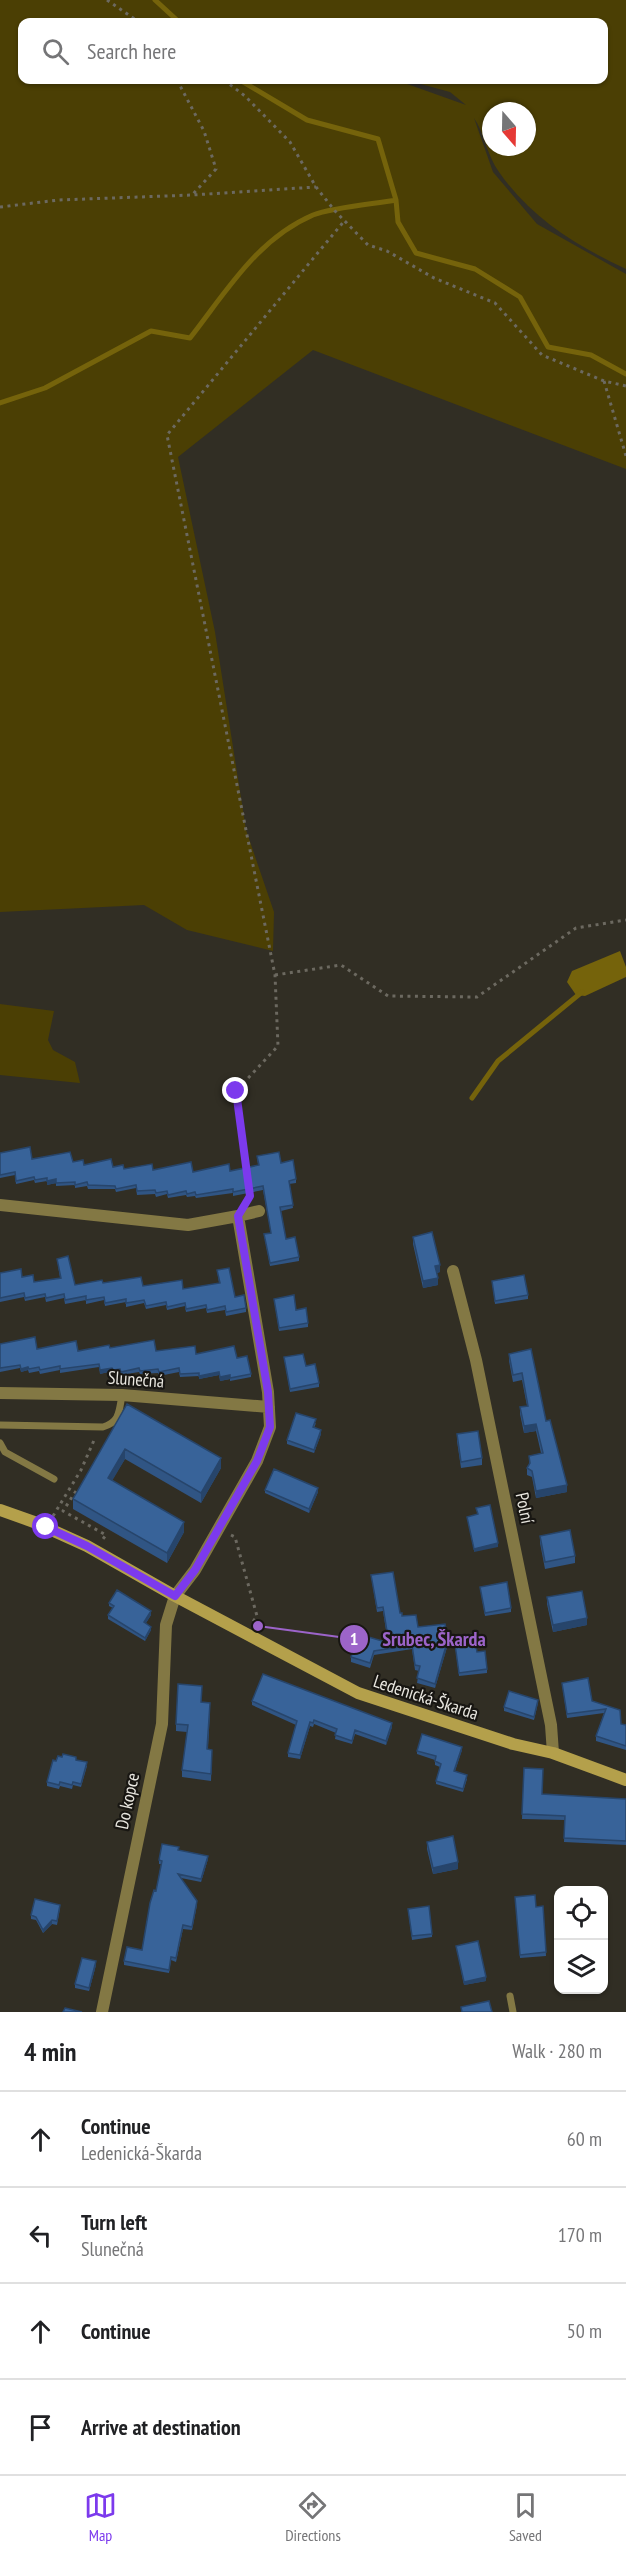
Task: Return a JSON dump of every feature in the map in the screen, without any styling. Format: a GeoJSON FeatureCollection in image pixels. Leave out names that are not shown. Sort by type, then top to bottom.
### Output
{"type":"FeatureCollection","features":[{"type":"Feature","properties":{"kind":"main road","name":"Ledenická-Škarda"},"geometry":{"type":"LineString","coordinates":[[0,1510],[34,1522],[96,1551],[175,1596],[358,1693],[513,1744],[553,1753],[626,1780]]}},
{"type":"Feature","properties":{"kind":"street"},"geometry":{"type":"LineString","coordinates":[[0,1204],[179,1224],[259,1211]]}},
{"type":"Feature","properties":{"kind":"street"},"geometry":{"type":"LineString","coordinates":[[175,1596],[195,1570],[257,1461],[270,1427],[268,1392],[238,1216]]}},
{"type":"Feature","properties":{"kind":"street","name":"Polní"},"geometry":{"type":"LineString","coordinates":[[453,1271],[476,1360],[551,1725],[553,1753]]}},
{"type":"Feature","properties":{"kind":"street","name":"Slunečná"},"geometry":{"type":"LineString","coordinates":[[0,1393],[122,1395],[269,1407]]}},
{"type":"Feature","properties":{"kind":"street","name":"Do kopce"},"geometry":{"type":"LineString","coordinates":[[102,2012],[162,1724],[166,1625],[175,1596]]}},
{"type":"Feature","properties":{"kind":"lane"},"geometry":{"type":"LineString","coordinates":[[0,1425],[103,1427],[116,1421],[122,1395]]}},
{"type":"Feature","properties":{"kind":"lane"},"geometry":{"type":"LineString","coordinates":[[0,1443],[5,1452],[54,1479]]}},
{"type":"Feature","properties":{"kind":"lane"},"geometry":{"type":"LineString","coordinates":[[510,1996],[513,2012]]}},
{"type":"Feature","properties":{"kind":"path"},"geometry":{"type":"LineString","coordinates":[[107,0],[133,18]]}},
{"type":"Feature","properties":{"kind":"path"},"geometry":{"type":"LineString","coordinates":[[179,84],[204,131],[216,170],[192,195]]}},
{"type":"Feature","properties":{"kind":"path"},"geometry":{"type":"LineString","coordinates":[[229,84],[245,96],[290,142],[316,187],[368,245],[387,251],[434,278],[495,303],[542,355],[604,381],[626,387]]}},
{"type":"Feature","properties":{"kind":"path"},"geometry":{"type":"LineString","coordinates":[[0,207],[59,200],[316,187]]}},
{"type":"Feature","properties":{"kind":"path"},"geometry":{"type":"LineString","coordinates":[[247,1173],[236,1091],[278,1046],[275,975],[168,435],[345,220]]}},
{"type":"Feature","properties":{"kind":"path"},"geometry":{"type":"LineString","coordinates":[[604,381],[626,456]]}},
{"type":"Feature","properties":{"kind":"path"},"geometry":{"type":"LineString","coordinates":[[275,975],[340,964],[388,996],[477,997],[576,928],[626,920]]}},
{"type":"Feature","properties":{"kind":"path"},"geometry":{"type":"LineString","coordinates":[[57,1510],[81,1470],[95,1436],[96,1427]]}},
{"type":"Feature","properties":{"kind":"path"},"geometry":{"type":"LineString","coordinates":[[70,1488],[81,1494]]}},
{"type":"Feature","properties":{"kind":"path"},"geometry":{"type":"LineString","coordinates":[[76,1491],[63,1511],[106,1535],[96,1551]]}},
{"type":"Feature","properties":{"kind":"path"},"geometry":{"type":"LineString","coordinates":[[219,1528],[235,1537],[257,1616],[246,1633]]}},
{"type":"Feature","properties":{"kind":"shaded area"},"geometry":{"type":"Polygon","coordinates":[[[0,0],[626,0],[626,269],[555,229],[525,203],[495,166],[490,156],[536,156],[536,102],[482,102],[482,136],[474,118],[482,141],[482,156],[487,156],[493,172],[537,224],[626,274],[626,469],[313,350],[178,457],[215,632],[246,830],[274,912],[273,951],[187,930],[144,905],[0,912],[0,0]]]}},
{"type":"Feature","properties":{"kind":"shaded area"},"geometry":{"type":"Polygon","coordinates":[[[620,951],[626,967],[626,977],[585,996],[576,995],[567,982],[572,971],[620,951]]]}},
{"type":"Feature","properties":{"kind":"shaded area"},"geometry":{"type":"Polygon","coordinates":[[[0,1004],[54,1011],[48,1040],[53,1050],[75,1062],[80,1083],[0,1075],[0,1004]]]}},
{"type":"Feature","properties":{"kind":"building"},"geometry":{"type":"Polygon","coordinates":[[[30,1147],[32,1159],[70,1152],[73,1162],[83,1160],[84,1165],[111,1159],[113,1167],[123,1165],[124,1169],[152,1164],[153,1170],[191,1162],[193,1172],[229,1164],[230,1171],[259,1165],[257,1156],[279,1152],[281,1163],[293,1160],[296,1179],[289,1181],[293,1205],[280,1207],[286,1239],[295,1237],[299,1257],[270,1263],[264,1234],[271,1233],[263,1186],[233,1192],[233,1189],[196,1195],[195,1192],[187,1194],[186,1191],[168,1195],[167,1191],[156,1193],[155,1190],[137,1191],[136,1185],[116,1189],[115,1186],[88,1185],[87,1182],[75,1185],[75,1182],[56,1183],[56,1179],[47,1181],[47,1178],[35,1180],[34,1177],[16,1181],[15,1172],[0,1175],[0,1153],[30,1147]]]}},
{"type":"Feature","properties":{"kind":"building"},"geometry":{"type":"Polygon","coordinates":[[[432,1232],[440,1265],[435,1266],[438,1278],[423,1281],[413,1237],[432,1232]]]}},
{"type":"Feature","properties":{"kind":"building"},"geometry":{"type":"Polygon","coordinates":[[[68,1256],[75,1285],[141,1277],[143,1286],[182,1280],[183,1289],[220,1283],[217,1270],[229,1268],[235,1297],[244,1295],[246,1308],[226,1312],[225,1306],[207,1310],[206,1305],[186,1309],[185,1303],[167,1307],[166,1302],[146,1306],[144,1300],[126,1303],[126,1299],[105,1303],[104,1297],[86,1300],[86,1296],[65,1300],[64,1294],[46,1298],[45,1294],[25,1298],[24,1293],[0,1298],[0,1273],[21,1269],[22,1277],[33,1275],[34,1282],[61,1278],[57,1259],[68,1256]]]}},
{"type":"Feature","properties":{"kind":"building"},"geometry":{"type":"Polygon","coordinates":[[[524,1275],[528,1295],[495,1301],[492,1281],[524,1275]]]}},
{"type":"Feature","properties":{"kind":"building"},"geometry":{"type":"Polygon","coordinates":[[[294,1295],[296,1310],[306,1308],[308,1323],[279,1328],[274,1299],[294,1295]]]}},
{"type":"Feature","properties":{"kind":"building"},"geometry":{"type":"Polygon","coordinates":[[[35,1337],[37,1349],[76,1341],[78,1351],[154,1340],[156,1351],[195,1346],[196,1354],[234,1346],[237,1358],[247,1356],[251,1374],[230,1378],[230,1375],[220,1377],[219,1372],[199,1376],[199,1373],[180,1374],[179,1368],[159,1372],[158,1369],[140,1371],[139,1368],[121,1372],[120,1369],[113,1370],[112,1368],[100,1370],[99,1364],[60,1369],[60,1366],[40,1370],[39,1367],[21,1369],[20,1365],[0,1368],[0,1344],[35,1337]]]}},
{"type":"Feature","properties":{"kind":"building"},"geometry":{"type":"Polygon","coordinates":[[[531,1349],[546,1421],[550,1420],[567,1485],[536,1491],[532,1471],[527,1468],[530,1463],[529,1456],[543,1453],[536,1424],[524,1426],[520,1407],[528,1406],[522,1373],[513,1375],[509,1354],[531,1349]]]}},
{"type":"Feature","properties":{"kind":"building"},"geometry":{"type":"Polygon","coordinates":[[[303,1354],[306,1366],[315,1364],[319,1383],[290,1389],[284,1357],[303,1354]]]}},
{"type":"Feature","properties":{"kind":"building"},"geometry":{"type":"Polygon","coordinates":[[[127,1404],[221,1458],[201,1493],[125,1449],[108,1478],[184,1522],[167,1553],[73,1499],[127,1404]]]}},
{"type":"Feature","properties":{"kind":"building"},"geometry":{"type":"Polygon","coordinates":[[[296,1413],[316,1419],[313,1427],[321,1430],[314,1450],[287,1440],[296,1413]]]}},
{"type":"Feature","properties":{"kind":"building"},"geometry":{"type":"Polygon","coordinates":[[[478,1431],[482,1458],[461,1462],[457,1434],[478,1431]]]}},
{"type":"Feature","properties":{"kind":"building"},"geometry":{"type":"Polygon","coordinates":[[[274,1469],[318,1488],[309,1509],[265,1490],[274,1469]]]}},
{"type":"Feature","properties":{"kind":"building"},"geometry":{"type":"Polygon","coordinates":[[[490,1505],[498,1543],[474,1549],[467,1517],[478,1514],[476,1508],[490,1505]]]}},
{"type":"Feature","properties":{"kind":"building"},"geometry":{"type":"Polygon","coordinates":[[[570,1530],[575,1556],[545,1562],[540,1536],[570,1530]]]}},
{"type":"Feature","properties":{"kind":"building"},"geometry":{"type":"Polygon","coordinates":[[[393,1572],[402,1616],[416,1615],[418,1627],[445,1624],[448,1639],[435,1684],[417,1678],[420,1666],[415,1665],[412,1645],[374,1651],[370,1663],[351,1657],[358,1634],[389,1643],[383,1607],[377,1608],[371,1575],[393,1572]]]}},
{"type":"Feature","properties":{"kind":"building"},"geometry":{"type":"Polygon","coordinates":[[[507,1582],[511,1608],[485,1613],[480,1587],[507,1582]]]}},
{"type":"Feature","properties":{"kind":"building"},"geometry":{"type":"Polygon","coordinates":[[[117,1590],[151,1611],[144,1622],[151,1627],[145,1638],[108,1615],[114,1606],[109,1603],[117,1590]]]}},
{"type":"Feature","properties":{"kind":"building"},"geometry":{"type":"Polygon","coordinates":[[[582,1591],[587,1618],[553,1625],[547,1597],[582,1591]]]}},
{"type":"Feature","properties":{"kind":"building"},"geometry":{"type":"Polygon","coordinates":[[[474,1634],[477,1652],[485,1651],[487,1669],[459,1673],[454,1637],[474,1634]]]}},
{"type":"Feature","properties":{"kind":"building"},"geometry":{"type":"Polygon","coordinates":[[[263,1674],[392,1723],[386,1741],[355,1730],[352,1741],[335,1735],[337,1729],[314,1720],[313,1723],[310,1722],[300,1755],[288,1753],[297,1721],[252,1701],[263,1674]]]}},
{"type":"Feature","properties":{"kind":"building"},"geometry":{"type":"Polygon","coordinates":[[[588,1678],[592,1701],[620,1710],[621,1724],[626,1725],[626,1746],[596,1736],[606,1709],[567,1714],[562,1683],[588,1678]]]}},
{"type":"Feature","properties":{"kind":"building"},"geometry":{"type":"Polygon","coordinates":[[[178,1684],[202,1686],[201,1702],[210,1703],[207,1749],[212,1750],[211,1774],[182,1770],[188,1725],[176,1724],[178,1684]]]}},
{"type":"Feature","properties":{"kind":"building"},"geometry":{"type":"Polygon","coordinates":[[[509,1691],[538,1700],[534,1717],[504,1707],[509,1691]]]}},
{"type":"Feature","properties":{"kind":"building"},"geometry":{"type":"Polygon","coordinates":[[[422,1734],[462,1747],[454,1771],[467,1775],[463,1789],[436,1781],[441,1764],[435,1761],[436,1756],[417,1751],[422,1734]]]}},
{"type":"Feature","properties":{"kind":"building"},"geometry":{"type":"Polygon","coordinates":[[[63,1754],[87,1762],[81,1784],[73,1782],[72,1785],[60,1782],[59,1785],[47,1782],[53,1760],[56,1761],[58,1756],[62,1757],[63,1754]]]}},
{"type":"Feature","properties":{"kind":"building"},"geometry":{"type":"Polygon","coordinates":[[[524,1768],[543,1769],[542,1794],[626,1799],[626,1841],[564,1838],[565,1816],[522,1814],[524,1768]]]}},
{"type":"Feature","properties":{"kind":"building"},"geometry":{"type":"Polygon","coordinates":[[[453,1836],[458,1862],[433,1868],[427,1842],[453,1836]]]}},
{"type":"Feature","properties":{"kind":"building"},"geometry":{"type":"Polygon","coordinates":[[[162,1844],[208,1856],[201,1879],[178,1874],[197,1901],[192,1927],[183,1925],[176,1958],[171,1957],[169,1970],[124,1961],[127,1947],[142,1950],[150,1903],[154,1890],[156,1891],[162,1861],[159,1860],[162,1844]]]}},
{"type":"Feature","properties":{"kind":"building"},"geometry":{"type":"Polygon","coordinates":[[[535,1895],[536,1907],[543,1906],[546,1952],[520,1955],[515,1897],[535,1895]]]}},
{"type":"Feature","properties":{"kind":"building"},"geometry":{"type":"Polygon","coordinates":[[[35,1899],[60,1905],[57,1921],[52,1920],[43,1930],[36,1917],[31,1915],[35,1899]]]}},
{"type":"Feature","properties":{"kind":"building"},"geometry":{"type":"Polygon","coordinates":[[[429,1906],[432,1934],[412,1936],[408,1909],[429,1906]]]}},
{"type":"Feature","properties":{"kind":"building"},"geometry":{"type":"Polygon","coordinates":[[[478,1941],[486,1977],[464,1982],[456,1946],[478,1941]]]}},
{"type":"Feature","properties":{"kind":"building"},"geometry":{"type":"Polygon","coordinates":[[[82,1958],[96,1961],[89,1988],[75,1984],[82,1958]]]}},
{"type":"Feature","properties":{"kind":"building"},"geometry":{"type":"Polygon","coordinates":[[[489,2001],[492,2012],[462,2012],[461,2007],[489,2001]]]}},
{"type":"Feature","properties":{"kind":"building"},"geometry":{"type":"Polygon","coordinates":[[[65,2008],[82,2012],[63,2012],[65,2008]]]}},
{"type":"Feature","properties":{"kind":"waterway"},"geometry":{"type":"LineString","coordinates":[[155,0],[175,18]]}},
{"type":"Feature","properties":{"kind":"waterway"},"geometry":{"type":"LineString","coordinates":[[247,84],[307,120],[378,139],[396,200],[398,222],[416,253],[475,269],[520,297],[548,347],[591,355],[626,374]]}},
{"type":"Feature","properties":{"kind":"waterway"},"geometry":{"type":"LineString","coordinates":[[0,403],[45,388],[151,331],[190,338],[244,268],[259,252],[293,225],[322,212],[396,200]]}},
{"type":"Feature","properties":{"kind":"waterway"},"geometry":{"type":"LineString","coordinates":[[472,1098],[498,1061],[582,992]]}},
{"type":"Feature","properties":{"kind":"place","name":"Srubec, Škarda"},"geometry":{"type":"Point","coordinates":[258,1626]}},
{"type":"Feature","properties":{"kind":"route"},"geometry":{"type":"LineString","coordinates":[[46,1527],[87,1546],[175,1596],[195,1570],[257,1461],[270,1427],[268,1392],[238,1216],[250,1196],[236,1091]]}}]}
